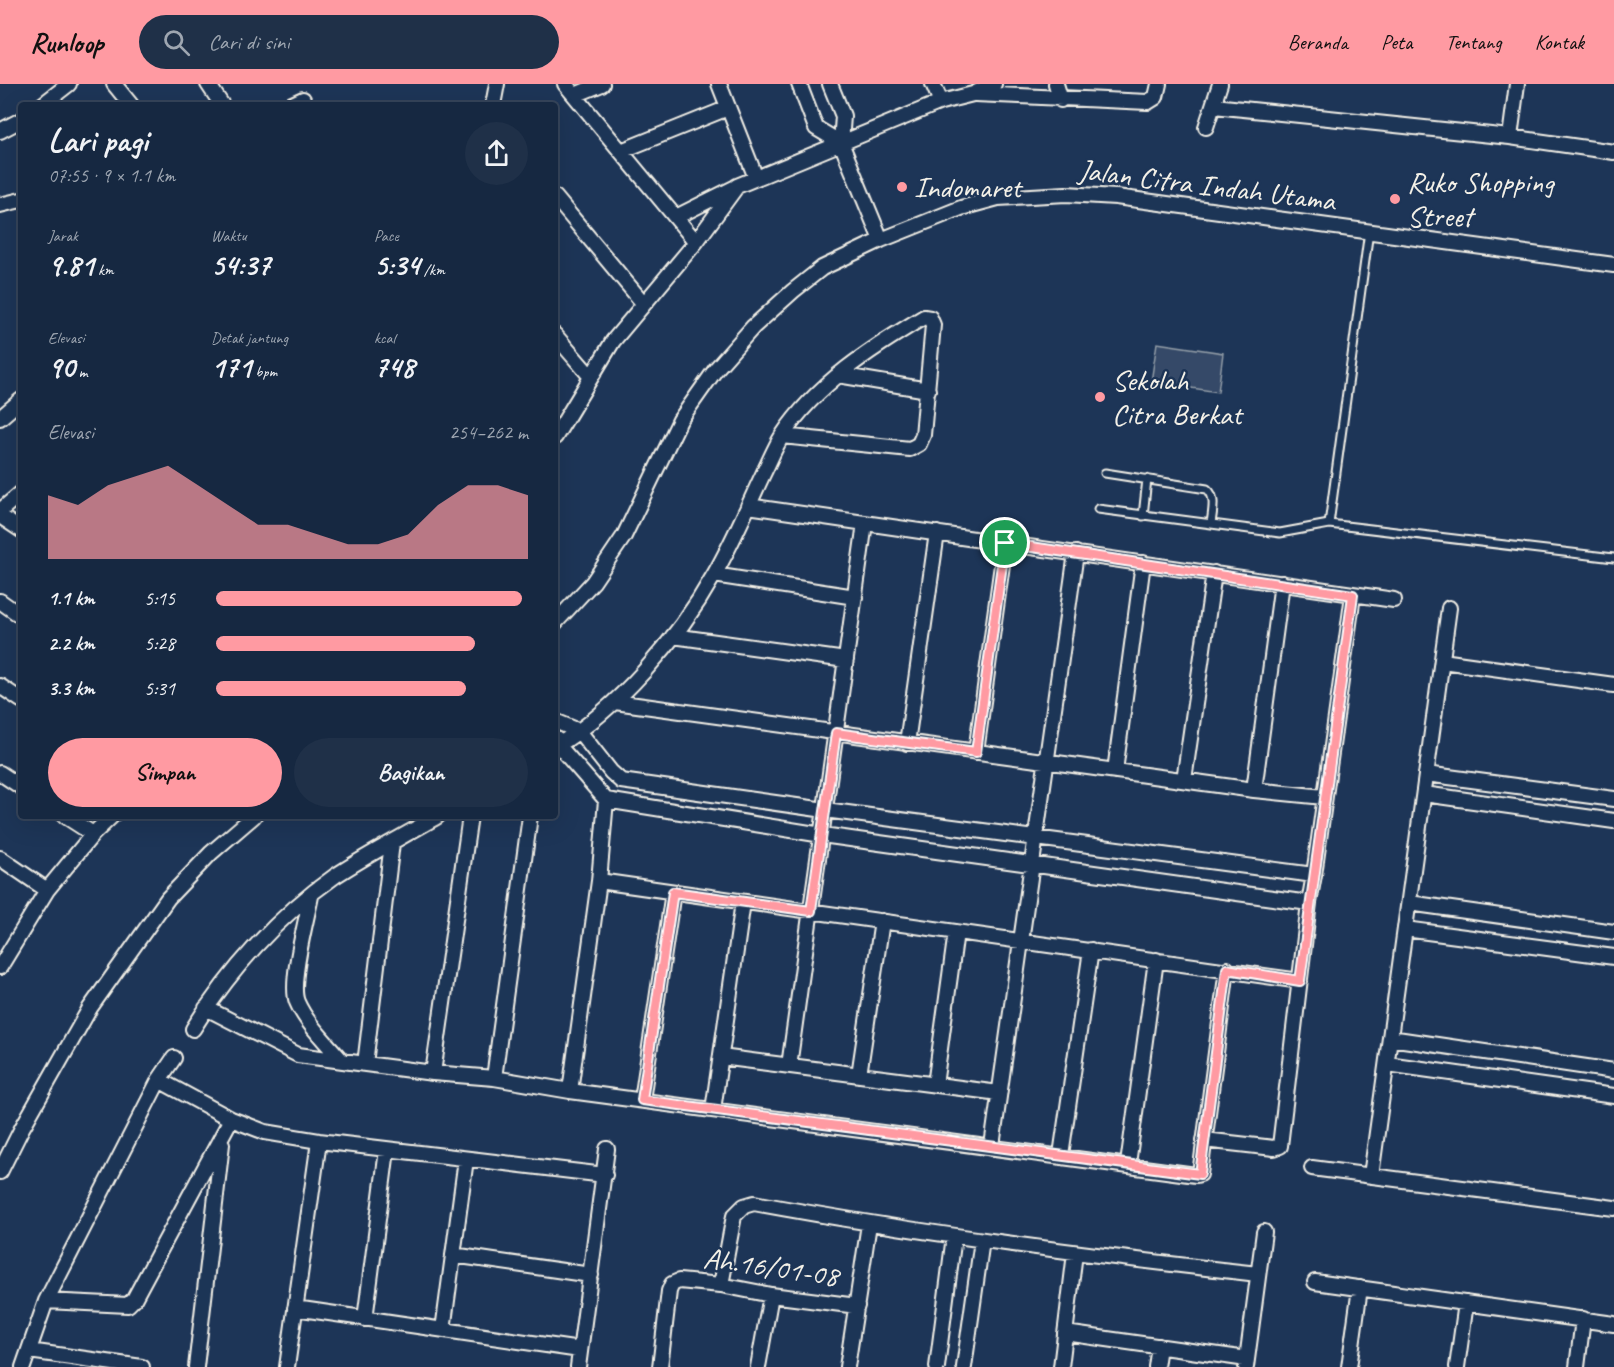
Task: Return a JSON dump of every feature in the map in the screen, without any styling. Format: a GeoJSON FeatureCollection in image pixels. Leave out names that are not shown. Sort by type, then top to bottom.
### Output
{"type":"FeatureCollection","features":[{"type":"Feature","properties":{"kind":"street"},"geometry":{"type":"LineString","coordinates":[[47,102],[69,84]]}},
{"type":"Feature","properties":{"kind":"street"},"geometry":{"type":"LineString","coordinates":[[114,84],[128,102]]}},
{"type":"Feature","properties":{"kind":"street"},"geometry":{"type":"LineString","coordinates":[[208,84],[220,102]]}},
{"type":"Feature","properties":{"kind":"street"},"geometry":{"type":"LineString","coordinates":[[494,102],[497,84]]}},
{"type":"Feature","properties":{"kind":"street"},"geometry":{"type":"LineString","coordinates":[[565,84],[696,242]]}},
{"type":"Feature","properties":{"kind":"street"},"geometry":{"type":"LineString","coordinates":[[575,95],[602,84]]}},
{"type":"Feature","properties":{"kind":"street"},"geometry":{"type":"LineString","coordinates":[[718,84],[756,178]]}},
{"type":"Feature","properties":{"kind":"street"},"geometry":{"type":"LineString","coordinates":[[799,84],[816,128],[841,143]]}},
{"type":"Feature","properties":{"kind":"street"},"geometry":{"type":"LineString","coordinates":[[830,84],[843,116],[841,143],[881,240]]}},
{"type":"Feature","properties":{"kind":"street"},"geometry":{"type":"LineString","coordinates":[[933,84],[941,102]]}},
{"type":"Feature","properties":{"kind":"street"},"geometry":{"type":"LineString","coordinates":[[676,217],[756,178],[941,102],[973,94],[994,84]]}},
{"type":"Feature","properties":{"kind":"street"},"geometry":{"type":"LineString","coordinates":[[1056,84],[1061,100]]}},
{"type":"Feature","properties":{"kind":"street"},"geometry":{"type":"LineString","coordinates":[[973,94],[1061,100],[1148,102],[1156,97],[1159,84]]}},
{"type":"Feature","properties":{"kind":"street"},"geometry":{"type":"LineString","coordinates":[[1206,127],[1220,84]]}},
{"type":"Feature","properties":{"kind":"street"},"geometry":{"type":"LineString","coordinates":[[1510,137],[1517,84]]}},
{"type":"Feature","properties":{"kind":"street"},"geometry":{"type":"LineString","coordinates":[[1214,106],[1510,137],[1614,152]]}},
{"type":"Feature","properties":{"kind":"street"},"geometry":{"type":"LineString","coordinates":[[621,151],[728,108]]}},
{"type":"Feature","properties":{"kind":"street"},"geometry":{"type":"LineString","coordinates":[[0,131],[18,122]]}},
{"type":"Feature","properties":{"kind":"street"},"geometry":{"type":"LineString","coordinates":[[558,432],[613,341],[696,242],[737,186]]}},
{"type":"Feature","properties":{"kind":"street","name":"Jalan Citra Indah Utama"},"geometry":{"type":"LineString","coordinates":[[558,620],[593,582],[624,536],[680,420],[716,369],[753,327],[822,268],[881,240],[962,208],[998,198],[1066,194],[1116,197],[1614,265]]}},
{"type":"Feature","properties":{"kind":"street"},"geometry":{"type":"LineString","coordinates":[[558,201],[644,304]]}},
{"type":"Feature","properties":{"kind":"street"},"geometry":{"type":"LineString","coordinates":[[0,205],[18,202]]}},
{"type":"Feature","properties":{"kind":"street"},"geometry":{"type":"LineString","coordinates":[[558,742],[579,731],[615,702],[674,636],[714,575],[782,436],[821,388],[924,317],[930,318],[933,325],[928,390],[923,435],[919,444],[910,449],[782,436]]}},
{"type":"Feature","properties":{"kind":"street"},"geometry":{"type":"LineString","coordinates":[[558,338],[591,377]]}},
{"type":"Feature","properties":{"kind":"street"},"geometry":{"type":"LineString","coordinates":[[838,375],[928,390]]}},
{"type":"Feature","properties":{"kind":"street"},"geometry":{"type":"LineString","coordinates":[[0,418],[18,403]]}},
{"type":"Feature","properties":{"kind":"street"},"geometry":{"type":"LineString","coordinates":[[0,511],[18,496]]}},
{"type":"Feature","properties":{"kind":"street"},"geometry":{"type":"LineString","coordinates":[[748,506],[1394,600]]}},
{"type":"Feature","properties":{"kind":"street"},"geometry":{"type":"LineString","coordinates":[[0,516],[18,528]]}},
{"type":"Feature","properties":{"kind":"street"},"geometry":{"type":"LineString","coordinates":[[789,1066],[865,523]]}},
{"type":"Feature","properties":{"kind":"street"},"geometry":{"type":"LineString","coordinates":[[907,742],[937,533]]}},
{"type":"Feature","properties":{"kind":"street"},"geometry":{"type":"LineString","coordinates":[[976,752],[1005,543]]}},
{"type":"Feature","properties":{"kind":"street"},"geometry":{"type":"LineString","coordinates":[[992,1146],[1076,553]]}},
{"type":"Feature","properties":{"kind":"street"},"geometry":{"type":"LineString","coordinates":[[1115,771],[1143,563]]}},
{"type":"Feature","properties":{"kind":"street"},"geometry":{"type":"LineString","coordinates":[[1184,780],[1214,573]]}},
{"type":"Feature","properties":{"kind":"street"},"geometry":{"type":"LineString","coordinates":[[714,575],[855,597]]}},
{"type":"Feature","properties":{"kind":"street"},"geometry":{"type":"LineString","coordinates":[[1254,790],[1282,583]]}},
{"type":"Feature","properties":{"kind":"street"},"geometry":{"type":"LineString","coordinates":[[1204,1140],[1274,1148],[1280,1146],[1309,903],[1353,595]]}},
{"type":"Feature","properties":{"kind":"street"},"geometry":{"type":"LineString","coordinates":[[0,601],[18,614]]}},
{"type":"Feature","properties":{"kind":"street"},"geometry":{"type":"LineString","coordinates":[[1371,1176],[1449,608]]}},
{"type":"Feature","properties":{"kind":"street"},"geometry":{"type":"LineString","coordinates":[[674,636],[846,660]]}},
{"type":"Feature","properties":{"kind":"street"},"geometry":{"type":"LineString","coordinates":[[1442,661],[1614,685]]}},
{"type":"Feature","properties":{"kind":"street"},"geometry":{"type":"LineString","coordinates":[[0,686],[18,698]]}},
{"type":"Feature","properties":{"kind":"street"},"geometry":{"type":"LineString","coordinates":[[615,702],[1254,790],[1324,797]]}},
{"type":"Feature","properties":{"kind":"street"},"geometry":{"type":"LineString","coordinates":[[558,722],[579,731],[621,781],[1314,875]]}},
{"type":"Feature","properties":{"kind":"street"},"geometry":{"type":"LineString","coordinates":[[558,745],[606,800],[822,835],[1309,903]]}},
{"type":"Feature","properties":{"kind":"street"},"geometry":{"type":"LineString","coordinates":[[0,773],[18,785]]}},
{"type":"Feature","properties":{"kind":"street"},"geometry":{"type":"LineString","coordinates":[[1426,774],[1614,799]]}},
{"type":"Feature","properties":{"kind":"street"},"geometry":{"type":"LineString","coordinates":[[1424,794],[1614,821]]}},
{"type":"Feature","properties":{"kind":"street"},"geometry":{"type":"LineString","coordinates":[[570,1091],[599,881],[606,800]]}},
{"type":"Feature","properties":{"kind":"street"},"geometry":{"type":"LineString","coordinates":[[70,819],[93,834]]}},
{"type":"Feature","properties":{"kind":"street"},"geometry":{"type":"LineString","coordinates":[[0,967],[6,945],[93,834],[109,819]]}},
{"type":"Feature","properties":{"kind":"street"},"geometry":{"type":"LineString","coordinates":[[0,1172],[22,1128],[90,1008],[168,898],[211,853],[251,819]]}},
{"type":"Feature","properties":{"kind":"street"},"geometry":{"type":"LineString","coordinates":[[193,1029],[206,1008],[269,931],[335,876],[433,819]]}},
{"type":"Feature","properties":{"kind":"street"},"geometry":{"type":"LineString","coordinates":[[433,1073],[470,819]]}},
{"type":"Feature","properties":{"kind":"street"},"geometry":{"type":"LineString","coordinates":[[494,1078],[530,819]]}},
{"type":"Feature","properties":{"kind":"street"},"geometry":{"type":"LineString","coordinates":[[365,1064],[392,843]]}},
{"type":"Feature","properties":{"kind":"street"},"geometry":{"type":"LineString","coordinates":[[0,858],[47,891]]}},
{"type":"Feature","properties":{"kind":"street"},"geometry":{"type":"LineString","coordinates":[[599,881],[1300,981]]}},
{"type":"Feature","properties":{"kind":"street"},"geometry":{"type":"LineString","coordinates":[[642,1100],[673,892]]}},
{"type":"Feature","properties":{"kind":"street"},"geometry":{"type":"LineString","coordinates":[[311,896],[297,972],[296,1000],[342,1061]]}},
{"type":"Feature","properties":{"kind":"street"},"geometry":{"type":"LineString","coordinates":[[713,1110],[743,902]]}},
{"type":"Feature","properties":{"kind":"street"},"geometry":{"type":"LineString","coordinates":[[1409,903],[1614,932]]}},
{"type":"Feature","properties":{"kind":"street"},"geometry":{"type":"LineString","coordinates":[[859,1075],[882,921]]}},
{"type":"Feature","properties":{"kind":"street"},"geometry":{"type":"LineString","coordinates":[[1405,929],[1614,957]]}},
{"type":"Feature","properties":{"kind":"street"},"geometry":{"type":"LineString","coordinates":[[935,1085],[956,932]]}},
{"type":"Feature","properties":{"kind":"street"},"geometry":{"type":"LineString","coordinates":[[1061,1155],[1091,950]]}},
{"type":"Feature","properties":{"kind":"street"},"geometry":{"type":"LineString","coordinates":[[1128,1164],[1156,960]]}},
{"type":"Feature","properties":{"kind":"street"},"geometry":{"type":"LineString","coordinates":[[206,1008],[298,1055],[433,1073],[494,1078],[570,1091],[1061,1155],[1196,1175],[1200,1174],[1227,969]]}},
{"type":"Feature","properties":{"kind":"street"},"geometry":{"type":"LineString","coordinates":[[1390,1038],[1614,1071]]}},
{"type":"Feature","properties":{"kind":"street"},"geometry":{"type":"LineString","coordinates":[[23,1367],[46,1302],[159,1080],[174,1058]]}},
{"type":"Feature","properties":{"kind":"street"},"geometry":{"type":"LineString","coordinates":[[721,1058],[999,1093]]}},
{"type":"Feature","properties":{"kind":"street"},"geometry":{"type":"LineString","coordinates":[[1387,1064],[1614,1096]]}},
{"type":"Feature","properties":{"kind":"street"},"geometry":{"type":"LineString","coordinates":[[159,1080],[231,1119],[265,1132],[319,1142],[605,1175]]}},
{"type":"Feature","properties":{"kind":"street"},"geometry":{"type":"LineString","coordinates":[[46,1302],[128,1305],[134,1299],[231,1119]]}},
{"type":"Feature","properties":{"kind":"street"},"geometry":{"type":"LineString","coordinates":[[196,1367],[223,1136]]}},
{"type":"Feature","properties":{"kind":"street"},"geometry":{"type":"LineString","coordinates":[[287,1367],[319,1142]]}},
{"type":"Feature","properties":{"kind":"street"},"geometry":{"type":"LineString","coordinates":[[365,1318],[387,1149]]}},
{"type":"Feature","properties":{"kind":"street"},"geometry":{"type":"LineString","coordinates":[[578,1367],[607,1149]]}},
{"type":"Feature","properties":{"kind":"street"},"geometry":{"type":"LineString","coordinates":[[443,1330],[466,1159]]}},
{"type":"Feature","properties":{"kind":"street"},"geometry":{"type":"LineString","coordinates":[[1312,1168],[1614,1208]]}},
{"type":"Feature","properties":{"kind":"street"},"geometry":{"type":"LineString","coordinates":[[721,1285],[734,1216],[744,1206],[754,1203],[869,1224],[982,1240],[1258,1274]]}},
{"type":"Feature","properties":{"kind":"street"},"geometry":{"type":"LineString","coordinates":[[847,1367],[869,1224]]}},
{"type":"Feature","properties":{"kind":"street"},"geometry":{"type":"LineString","coordinates":[[1065,1333],[1159,1346],[1246,1363],[1264,1232]]}},
{"type":"Feature","properties":{"kind":"street"},"geometry":{"type":"LineString","coordinates":[[938,1367],[954,1236]]}},
{"type":"Feature","properties":{"kind":"street"},"geometry":{"type":"LineString","coordinates":[[964,1367],[982,1240]]}},
{"type":"Feature","properties":{"kind":"street"},"geometry":{"type":"LineString","coordinates":[[1061,1367],[1075,1253]]}},
{"type":"Feature","properties":{"kind":"street"},"geometry":{"type":"LineString","coordinates":[[453,1255],[591,1275]]}},
{"type":"Feature","properties":{"kind":"street","name":"Ah.16/01-08"},"geometry":{"type":"LineString","coordinates":[[660,1367],[669,1291],[672,1284],[679,1281],[721,1285],[771,1295],[857,1306]]}},
{"type":"Feature","properties":{"kind":"street"},"geometry":{"type":"LineString","coordinates":[[1315,1282],[1614,1324]]}},
{"type":"Feature","properties":{"kind":"street"},"geometry":{"type":"LineString","coordinates":[[1349,1367],[1360,1288]]}},
{"type":"Feature","properties":{"kind":"street"},"geometry":{"type":"LineString","coordinates":[[758,1367],[771,1295]]}},
{"type":"Feature","properties":{"kind":"street"},"geometry":{"type":"LineString","coordinates":[[1457,1367],[1466,1303]]}},
{"type":"Feature","properties":{"kind":"street"},"geometry":{"type":"LineString","coordinates":[[296,1308],[580,1350]]}},
{"type":"Feature","properties":{"kind":"street"},"geometry":{"type":"LineString","coordinates":[[1577,1367],[1584,1319]]}},
{"type":"Feature","properties":{"kind":"street"},"geometry":{"type":"LineString","coordinates":[[1156,1367],[1159,1346]]}},
{"type":"Feature","properties":{"kind":"street"},"geometry":{"type":"LineString","coordinates":[[29,1351],[142,1367]]}},
{"type":"Feature","properties":{"kind":"lane"},"geometry":{"type":"LineString","coordinates":[[1329,524],[1369,231]]}},
{"type":"Feature","properties":{"kind":"lane"},"geometry":{"type":"LineString","coordinates":[[1105,473],[1207,489],[1212,493],[1213,500],[1211,524]]}},
{"type":"Feature","properties":{"kind":"lane"},"geometry":{"type":"LineString","coordinates":[[1143,516],[1147,479]]}},
{"type":"Feature","properties":{"kind":"lane"},"geometry":{"type":"LineString","coordinates":[[1098,509],[1280,533],[1329,524],[1614,558]]}},
{"type":"Feature","properties":{"kind":"shaded area"},"geometry":{"type":"Polygon","coordinates":[[[1157,343],[1223,353],[1218,392],[1151,382],[1157,343]]]}},
{"type":"Feature","properties":{"kind":"place","name":"Indomaret"},"geometry":{"type":"Point","coordinates":[902,187]}},
{"type":"Feature","properties":{"kind":"place","name":"Ruko Shopping Street"},"geometry":{"type":"Point","coordinates":[1395,199]}},
{"type":"Feature","properties":{"kind":"place","name":"Sekolah Citra Berkat"},"geometry":{"type":"Point","coordinates":[1100,397]}},
{"type":"Feature","properties":{"kind":"route"},"geometry":{"type":"LineString","coordinates":[[1005,543],[1353,595],[1300,981],[1227,969],[1200,1174],[642,1100],[673,892],[811,911],[836,733],[976,752],[1005,543]]}}]}
